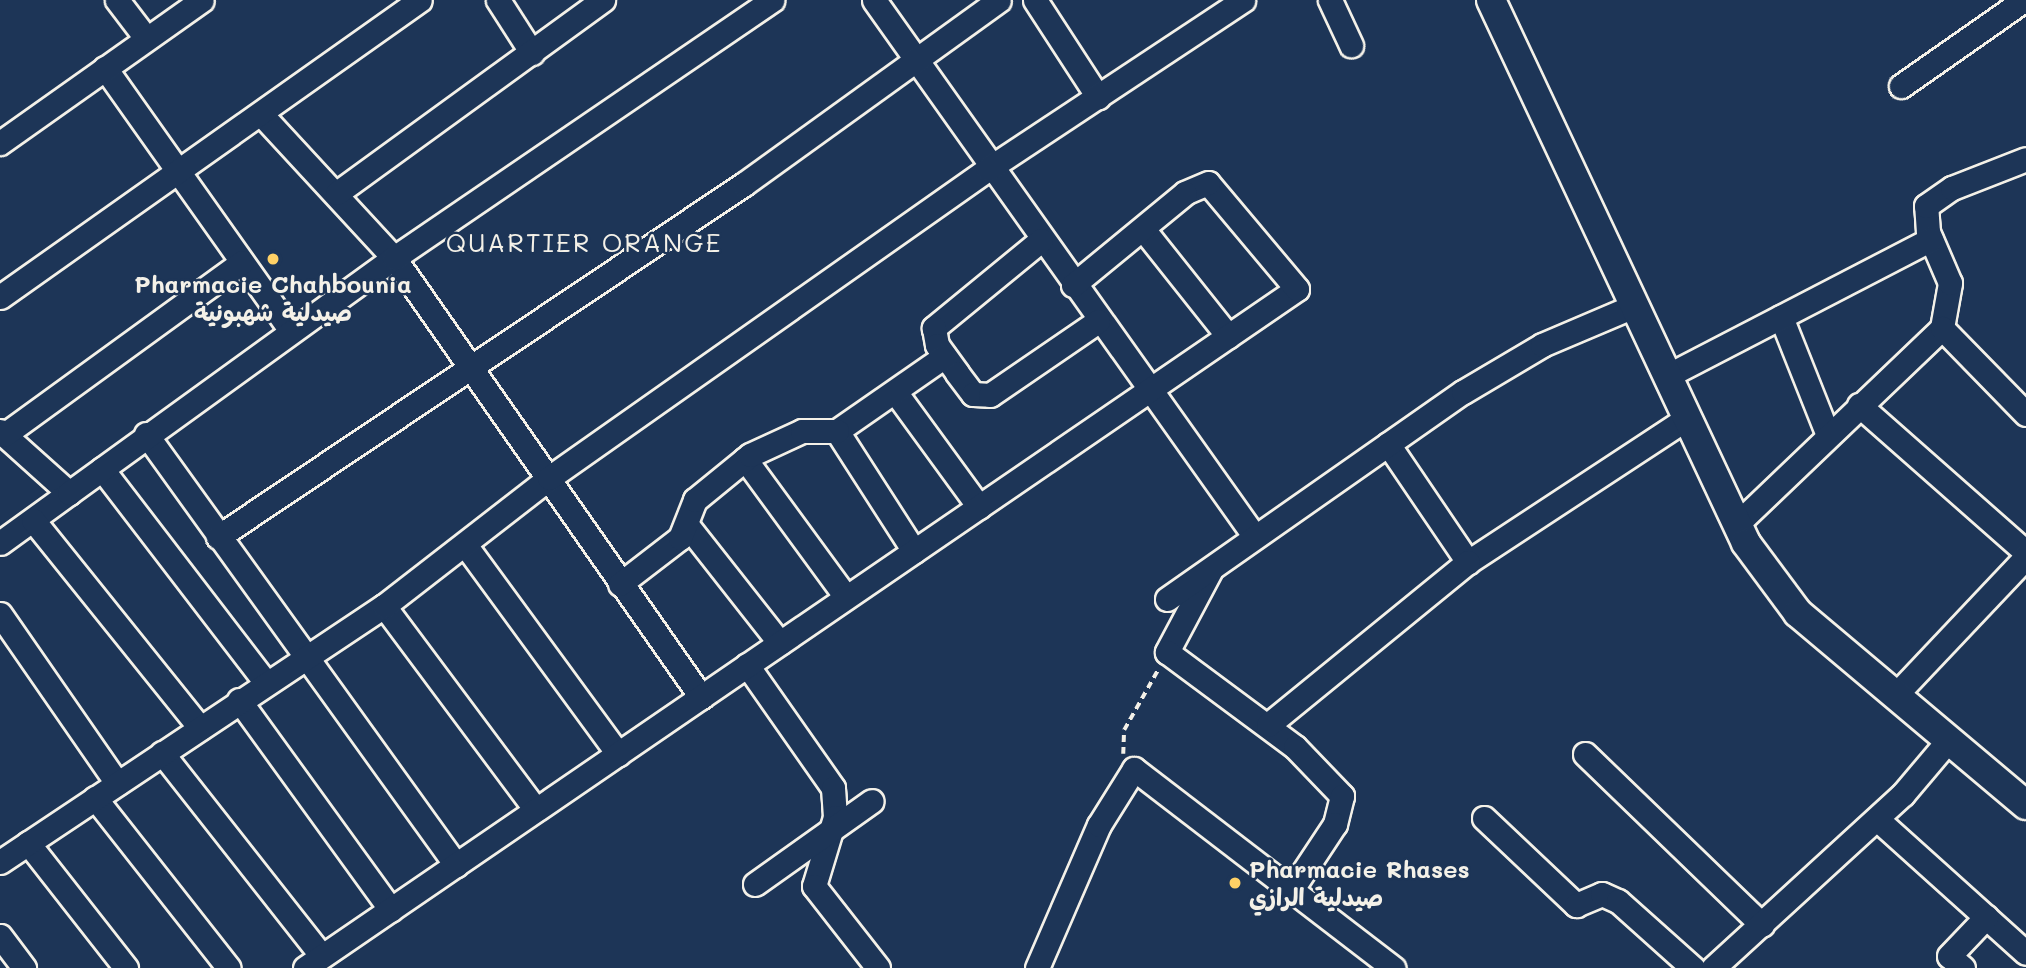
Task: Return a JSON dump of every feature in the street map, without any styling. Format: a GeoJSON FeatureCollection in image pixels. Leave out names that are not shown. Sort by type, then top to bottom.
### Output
{"type":"FeatureCollection","features":[{"type":"Feature","properties":{"kind":"main road"},"geometry":{"type":"LineString","coordinates":[[1491,0],[1741,534],[1798,613],[1947,742],[2026,805]]}},
{"type":"Feature","properties":{"kind":"main road"},"geometry":{"type":"LineString","coordinates":[[1741,534],[1905,685],[2026,784]]}},
{"type":"Feature","properties":{"kind":"street"},"geometry":{"type":"LineString","coordinates":[[0,143],[202,0]]}},
{"type":"Feature","properties":{"kind":"street"},"geometry":{"type":"LineString","coordinates":[[0,297],[420,0]]}},
{"type":"Feature","properties":{"kind":"street"},"geometry":{"type":"LineString","coordinates":[[498,0],[532,53]]}},
{"type":"Feature","properties":{"kind":"street"},"geometry":{"type":"LineString","coordinates":[[337,193],[603,0]]}},
{"type":"Feature","properties":{"kind":"street"},"geometry":{"type":"LineString","coordinates":[[0,543],[146,434],[394,258],[772,0]]}},
{"type":"Feature","properties":{"kind":"street"},"geometry":{"type":"LineString","coordinates":[[874,0],[988,169],[1255,537]]}},
{"type":"Feature","properties":{"kind":"street"},"geometry":{"type":"LineString","coordinates":[[218,537],[744,184],[913,58],[999,0]]}},
{"type":"Feature","properties":{"kind":"street"},"geometry":{"type":"LineString","coordinates":[[1035,0],[1098,97]]}},
{"type":"Feature","properties":{"kind":"street"},"geometry":{"type":"LineString","coordinates":[[0,862],[239,700],[384,606],[466,546],[549,478],[988,169],[1243,0]]}},
{"type":"Feature","properties":{"kind":"street"},"geometry":{"type":"LineString","coordinates":[[1330,0],[1351,45]]}},
{"type":"Feature","properties":{"kind":"street"},"geometry":{"type":"LineString","coordinates":[[1901,86],[2024,0]]}},
{"type":"Feature","properties":{"kind":"street"},"geometry":{"type":"LineString","coordinates":[[119,1],[146,38]]}},
{"type":"Feature","properties":{"kind":"street"},"geometry":{"type":"LineString","coordinates":[[105,68],[292,331]]}},
{"type":"Feature","properties":{"kind":"street"},"geometry":{"type":"LineString","coordinates":[[261,114],[337,193],[394,258],[701,697]]}},
{"type":"Feature","properties":{"kind":"street"},"geometry":{"type":"LineString","coordinates":[[1741,534],[1828,435],[1942,328],[1950,283],[1924,215],[1931,199],[2026,159]]}},
{"type":"Feature","properties":{"kind":"street"},"geometry":{"type":"LineString","coordinates":[[162,753],[314,962],[1297,289],[1214,186],[1198,185],[1073,285]]}},
{"type":"Feature","properties":{"kind":"street"},"geometry":{"type":"LineString","coordinates":[[1143,229],[1228,336]]}},
{"type":"Feature","properties":{"kind":"street"},"geometry":{"type":"LineString","coordinates":[[1667,376],[1931,239]]}},
{"type":"Feature","properties":{"kind":"street"},"geometry":{"type":"LineString","coordinates":[[1041,240],[934,328],[945,356],[973,394],[984,397],[1098,321]]}},
{"type":"Feature","properties":{"kind":"street"},"geometry":{"type":"LineString","coordinates":[[69,494],[2,433],[242,262]]}},
{"type":"Feature","properties":{"kind":"street"},"geometry":{"type":"LineString","coordinates":[[1167,599],[1388,444],[1542,345],[1634,306]]}},
{"type":"Feature","properties":{"kind":"street"},"geometry":{"type":"LineString","coordinates":[[1781,317],[1828,435]]}},
{"type":"Feature","properties":{"kind":"street"},"geometry":{"type":"LineString","coordinates":[[1942,328],[2026,414]]}},
{"type":"Feature","properties":{"kind":"street"},"geometry":{"type":"LineString","coordinates":[[620,584],[666,551],[687,525],[695,500],[745,459],[802,430],[837,431],[896,393],[945,356]]}},
{"type":"Feature","properties":{"kind":"street"},"geometry":{"type":"LineString","coordinates":[[896,393],[978,507]]}},
{"type":"Feature","properties":{"kind":"street"},"geometry":{"type":"LineString","coordinates":[[1859,405],[2026,555],[1905,685]]}},
{"type":"Feature","properties":{"kind":"street"},"geometry":{"type":"LineString","coordinates":[[1268,725],[1468,562],[1569,502],[1687,418]]}},
{"type":"Feature","properties":{"kind":"street"},"geometry":{"type":"LineString","coordinates":[[837,431],[914,551]]}},
{"type":"Feature","properties":{"kind":"street"},"geometry":{"type":"LineString","coordinates":[[146,434],[303,659],[456,865]]}},
{"type":"Feature","properties":{"kind":"street"},"geometry":{"type":"LineString","coordinates":[[1388,444],[1468,562]]}},
{"type":"Feature","properties":{"kind":"street"},"geometry":{"type":"LineString","coordinates":[[745,459],[846,597]]}},
{"type":"Feature","properties":{"kind":"street"},"geometry":{"type":"LineString","coordinates":[[102,469],[266,683]]}},
{"type":"Feature","properties":{"kind":"street"},"geometry":{"type":"LineString","coordinates":[[33,520],[200,728]]}},
{"type":"Feature","properties":{"kind":"street"},"geometry":{"type":"LineString","coordinates":[[687,525],[779,643]]}},
{"type":"Feature","properties":{"kind":"street"},"geometry":{"type":"LineString","coordinates":[[466,546],[618,754]]}},
{"type":"Feature","properties":{"kind":"street"},"geometry":{"type":"LineString","coordinates":[[1211,568],[1167,652],[1268,725],[1334,781],[1342,796],[1335,824],[1292,890]]}},
{"type":"Feature","properties":{"kind":"street"},"geometry":{"type":"LineString","coordinates":[[384,606],[536,810]]}},
{"type":"Feature","properties":{"kind":"street"},"geometry":{"type":"LineString","coordinates":[[0,614],[117,783]]}},
{"type":"Feature","properties":{"kind":"street"},"geometry":{"type":"LineString","coordinates":[[747,666],[821,765],[836,803],[814,886],[878,968]]}},
{"type":"Feature","properties":{"kind":"street"},"geometry":{"type":"LineString","coordinates":[[239,700],[391,910]]}},
{"type":"Feature","properties":{"kind":"street"},"geometry":{"type":"LineString","coordinates":[[1713,968],[1877,819],[1947,742]]}},
{"type":"Feature","properties":{"kind":"street"},"geometry":{"type":"LineString","coordinates":[[1585,754],[1762,925]]}},
{"type":"Feature","properties":{"kind":"street"},"geometry":{"type":"LineString","coordinates":[[1037,968],[1056,915],[1129,772],[1140,770],[1393,968]]}},
{"type":"Feature","properties":{"kind":"street"},"geometry":{"type":"LineString","coordinates":[[95,798],[229,968]]}},
{"type":"Feature","properties":{"kind":"street"},"geometry":{"type":"LineString","coordinates":[[755,884],[872,801]]}},
{"type":"Feature","properties":{"kind":"street"},"geometry":{"type":"LineString","coordinates":[[1484,818],[1576,905],[1602,894],[1618,901],[1693,968]]}},
{"type":"Feature","properties":{"kind":"street"},"geometry":{"type":"LineString","coordinates":[[1877,819],[2026,953]]}},
{"type":"Feature","properties":{"kind":"street"},"geometry":{"type":"LineString","coordinates":[[27,843],[126,968]]}},
{"type":"Feature","properties":{"kind":"street"},"geometry":{"type":"LineString","coordinates":[[1963,968],[1950,956],[1986,917]]}},
{"type":"Feature","properties":{"kind":"street"},"geometry":{"type":"LineString","coordinates":[[0,936],[24,968]]}},
{"type":"Feature","properties":{"kind":"path"},"geometry":{"type":"LineString","coordinates":[[1129,772],[1121,738],[1167,652]]}},
{"type":"Feature","properties":{"kind":"place","name":"Pharmacie Chahbounia صيدلية شهبونية"},"geometry":{"type":"Point","coordinates":[273,259]}},
{"type":"Feature","properties":{"kind":"place","name":"Pharmacie Rhases صيدلية الرازي"},"geometry":{"type":"Point","coordinates":[1235,883]}},
{"type":"Feature","properties":{"kind":"district","name":"QUARTIER ORANGE"},"geometry":{"type":"Point","coordinates":[584,243]}}]}
